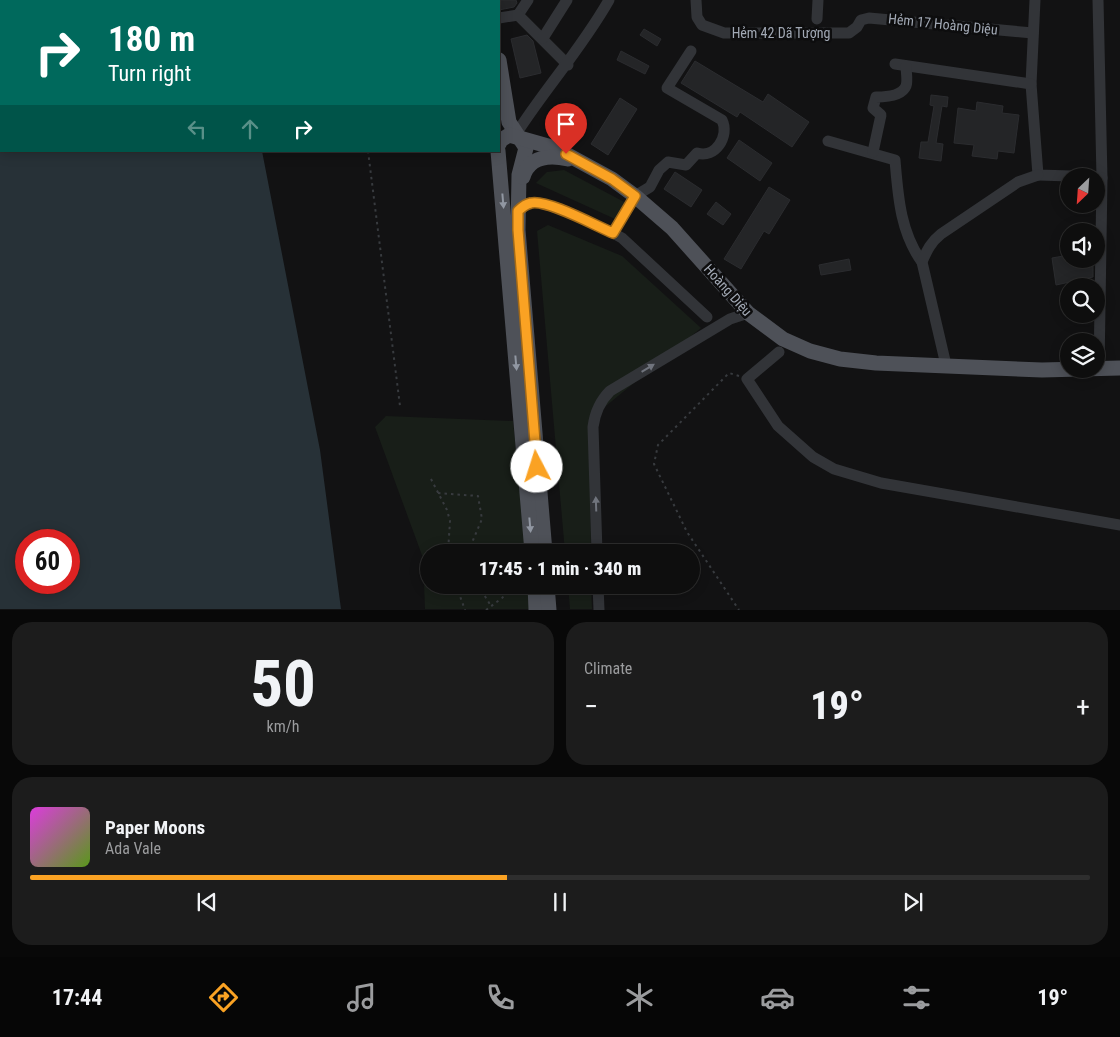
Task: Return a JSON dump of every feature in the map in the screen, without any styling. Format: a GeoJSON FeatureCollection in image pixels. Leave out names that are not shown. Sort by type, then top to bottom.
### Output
{"type":"FeatureCollection","features":[{"type":"Feature","properties":{"kind":"main road"},"geometry":{"type":"LineString","coordinates":[[500,67],[506,110],[524,143],[524,157],[520,167],[518,190],[518,230],[544,544]]}},
{"type":"Feature","properties":{"kind":"main road","name":"Hoàng Diệu"},"geometry":{"type":"LineString","coordinates":[[519,132],[612,179],[635,196],[657,213],[678,234],[748,313],[783,339],[810,351],[840,359],[876,363],[1060,370]]}},
{"type":"Feature","properties":{"kind":"main road"},"geometry":{"type":"LineString","coordinates":[[500,146],[505,137],[519,132]]}},
{"type":"Feature","properties":{"kind":"main road"},"geometry":{"type":"LineString","coordinates":[[498,152],[531,544]]}},
{"type":"Feature","properties":{"kind":"main road"},"geometry":{"type":"LineString","coordinates":[[499,152],[503,160],[512,163],[524,157]]}},
{"type":"Feature","properties":{"kind":"main road","name":"Hoàng Diệu"},"geometry":{"type":"LineString","coordinates":[[524,157],[532,153],[550,154],[578,162]]}},
{"type":"Feature","properties":{"kind":"main road"},"geometry":{"type":"LineString","coordinates":[[518,190],[524,172],[535,161],[550,157],[578,162]]}},
{"type":"Feature","properties":{"kind":"main road","name":"Hoàng Diệu"},"geometry":{"type":"LineString","coordinates":[[1105,369],[1120,368]]}},
{"type":"Feature","properties":{"kind":"main road"},"geometry":{"type":"LineString","coordinates":[[535,594],[536,610]]}},
{"type":"Feature","properties":{"kind":"main road"},"geometry":{"type":"LineString","coordinates":[[548,594],[549,610]]}},
{"type":"Feature","properties":{"kind":"street"},"geometry":{"type":"LineString","coordinates":[[500,18],[518,15],[528,0]]}},
{"type":"Feature","properties":{"kind":"street"},"geometry":{"type":"LineString","coordinates":[[543,38],[567,0]]}},
{"type":"Feature","properties":{"kind":"street"},"geometry":{"type":"LineString","coordinates":[[519,132],[543,93],[568,65],[609,0]]}},
{"type":"Feature","properties":{"kind":"street","name":"Hẻm 42 Dã Tượng"},"geometry":{"type":"LineString","coordinates":[[696,0],[699,21],[702,25],[714,31],[724,33],[849,33],[857,28]]}},
{"type":"Feature","properties":{"kind":"street"},"geometry":{"type":"LineString","coordinates":[[817,19],[818,0]]}},
{"type":"Feature","properties":{"kind":"street"},"geometry":{"type":"LineString","coordinates":[[1035,0],[1031,84],[1038,175]]}},
{"type":"Feature","properties":{"kind":"street"},"geometry":{"type":"LineString","coordinates":[[1098,0],[1099,168]]}},
{"type":"Feature","properties":{"kind":"street"},"geometry":{"type":"LineString","coordinates":[[518,15],[568,65]]}},
{"type":"Feature","properties":{"kind":"street","name":"Hẻm 17 Hoàng Diệu"},"geometry":{"type":"LineString","coordinates":[[857,28],[861,20],[883,18],[1033,33]]}},
{"type":"Feature","properties":{"kind":"street"},"geometry":{"type":"LineString","coordinates":[[613,233],[635,196],[650,187],[659,170],[668,162],[686,165],[697,153],[703,155],[712,152],[721,142],[726,127],[722,120],[667,88],[691,51]]}},
{"type":"Feature","properties":{"kind":"street"},"geometry":{"type":"LineString","coordinates":[[873,152],[882,116],[873,108],[874,102],[876,97],[887,97],[904,90],[907,86],[901,65],[1031,84]]}},
{"type":"Feature","properties":{"kind":"street"},"geometry":{"type":"LineString","coordinates":[[828,141],[873,152],[895,160],[898,196],[910,242],[922,262],[946,365]]}},
{"type":"Feature","properties":{"kind":"street"},"geometry":{"type":"LineString","coordinates":[[922,262],[932,241],[1018,182],[1038,175],[1060,176]]}},
{"type":"Feature","properties":{"kind":"street"},"geometry":{"type":"LineString","coordinates":[[518,211],[522,206],[532,202],[545,203],[622,238],[707,317]]}},
{"type":"Feature","properties":{"kind":"street"},"geometry":{"type":"LineString","coordinates":[[1099,213],[1099,333]]}},
{"type":"Feature","properties":{"kind":"street"},"geometry":{"type":"LineString","coordinates":[[597,544],[593,427],[597,409],[603,398],[610,391],[730,319],[748,313]]}},
{"type":"Feature","properties":{"kind":"street"},"geometry":{"type":"LineString","coordinates":[[779,352],[747,378],[778,426],[807,453],[834,469],[881,483],[1120,526]]}},
{"type":"Feature","properties":{"kind":"street"},"geometry":{"type":"LineString","coordinates":[[598,594],[599,610]]}},
{"type":"Feature","properties":{"kind":"path"},"geometry":{"type":"LineString","coordinates":[[368,152],[400,406]]}},
{"type":"Feature","properties":{"kind":"path"},"geometry":{"type":"LineString","coordinates":[[739,610],[687,532],[654,464],[658,445],[728,373],[747,378]]}},
{"type":"Feature","properties":{"kind":"path"},"geometry":{"type":"LineString","coordinates":[[431,479],[450,521],[449,544]]}},
{"type":"Feature","properties":{"kind":"path"},"geometry":{"type":"LineString","coordinates":[[438,493],[478,496],[482,519],[471,544]]}},
{"type":"Feature","properties":{"kind":"path"},"geometry":{"type":"LineString","coordinates":[[459,594],[465,610]]}},
{"type":"Feature","properties":{"kind":"path"},"geometry":{"type":"LineString","coordinates":[[484,594],[491,606]]}},
{"type":"Feature","properties":{"kind":"path"},"geometry":{"type":"LineString","coordinates":[[486,610],[506,594]]}},
{"type":"Feature","properties":{"kind":"shaded area"},"geometry":{"type":"Polygon","coordinates":[[[0,152],[262,152],[320,450],[341,609],[0,609],[0,152]]]}},
{"type":"Feature","properties":{"kind":"shaded area"},"geometry":{"type":"Polygon","coordinates":[[[564,170],[626,203],[615,219],[536,183],[547,172],[564,170]]]}},
{"type":"Feature","properties":{"kind":"shaded area"},"geometry":{"type":"Polygon","coordinates":[[[548,225],[622,256],[701,328],[590,419],[591,544],[564,544],[537,231],[548,225]]]}},
{"type":"Feature","properties":{"kind":"shaded area"},"geometry":{"type":"Polygon","coordinates":[[[386,416],[513,421],[525,544],[420,544],[420,550],[375,427],[386,416]]]}},
{"type":"Feature","properties":{"kind":"shaded area"},"geometry":{"type":"Polygon","coordinates":[[[424,594],[528,594],[529,609],[425,609],[424,594]]]}},
{"type":"Feature","properties":{"kind":"shaded area"},"geometry":{"type":"Polygon","coordinates":[[[569,594],[591,594],[592,609],[570,609],[569,594]]]}},
{"type":"Feature","properties":{"kind":"building"},"geometry":{"type":"Polygon","coordinates":[[[500,0],[516,0],[517,3],[514,7],[500,10],[500,0]]]}},
{"type":"Feature","properties":{"kind":"building"},"geometry":{"type":"Polygon","coordinates":[[[644,29],[661,39],[657,46],[640,35],[644,29]]]}},
{"type":"Feature","properties":{"kind":"building"},"geometry":{"type":"Polygon","coordinates":[[[527,35],[533,41],[541,73],[520,78],[511,39],[527,35]]]}},
{"type":"Feature","properties":{"kind":"building"},"geometry":{"type":"Polygon","coordinates":[[[621,51],[649,66],[645,74],[617,60],[621,51]]]}},
{"type":"Feature","properties":{"kind":"building"},"geometry":{"type":"Polygon","coordinates":[[[695,61],[763,102],[768,94],[809,122],[792,147],[740,112],[737,117],[681,83],[695,61]]]}},
{"type":"Feature","properties":{"kind":"building"},"geometry":{"type":"Polygon","coordinates":[[[931,95],[948,97],[947,107],[942,106],[936,143],[943,144],[941,161],[919,158],[921,142],[928,142],[934,106],[930,105],[931,95]]]}},
{"type":"Feature","properties":{"kind":"building"},"geometry":{"type":"Polygon","coordinates":[[[620,98],[637,109],[608,155],[591,144],[620,98]]]}},
{"type":"Feature","properties":{"kind":"building"},"geometry":{"type":"Polygon","coordinates":[[[977,102],[1003,106],[1002,113],[1019,115],[1014,153],[998,151],[997,159],[972,156],[974,145],[954,143],[958,108],[976,111],[977,102]]]}},
{"type":"Feature","properties":{"kind":"building"},"geometry":{"type":"Polygon","coordinates":[[[739,140],[772,163],[760,181],[727,158],[739,140]]]}},
{"type":"Feature","properties":{"kind":"building"},"geometry":{"type":"Polygon","coordinates":[[[675,172],[702,190],[691,207],[664,189],[675,172]]]}},
{"type":"Feature","properties":{"kind":"building"},"geometry":{"type":"Polygon","coordinates":[[[769,187],[790,200],[769,234],[764,231],[741,269],[724,259],[769,187]]]}},
{"type":"Feature","properties":{"kind":"building"},"geometry":{"type":"Polygon","coordinates":[[[716,202],[731,214],[723,225],[707,214],[716,202]]]}},
{"type":"Feature","properties":{"kind":"building"},"geometry":{"type":"Polygon","coordinates":[[[1060,257],[1060,268],[1093,268],[1093,277],[1060,278],[1060,284],[1056,285],[1052,258],[1060,257]]]}},
{"type":"Feature","properties":{"kind":"building"},"geometry":{"type":"Polygon","coordinates":[[[849,259],[851,270],[821,275],[819,265],[849,259]]]}},
{"type":"Feature","properties":{"kind":"route"},"geometry":{"type":"LineString","coordinates":[[537,467],[518,211],[522,206],[532,202],[545,203],[613,233],[635,196],[612,179],[566,154]]}}]}
